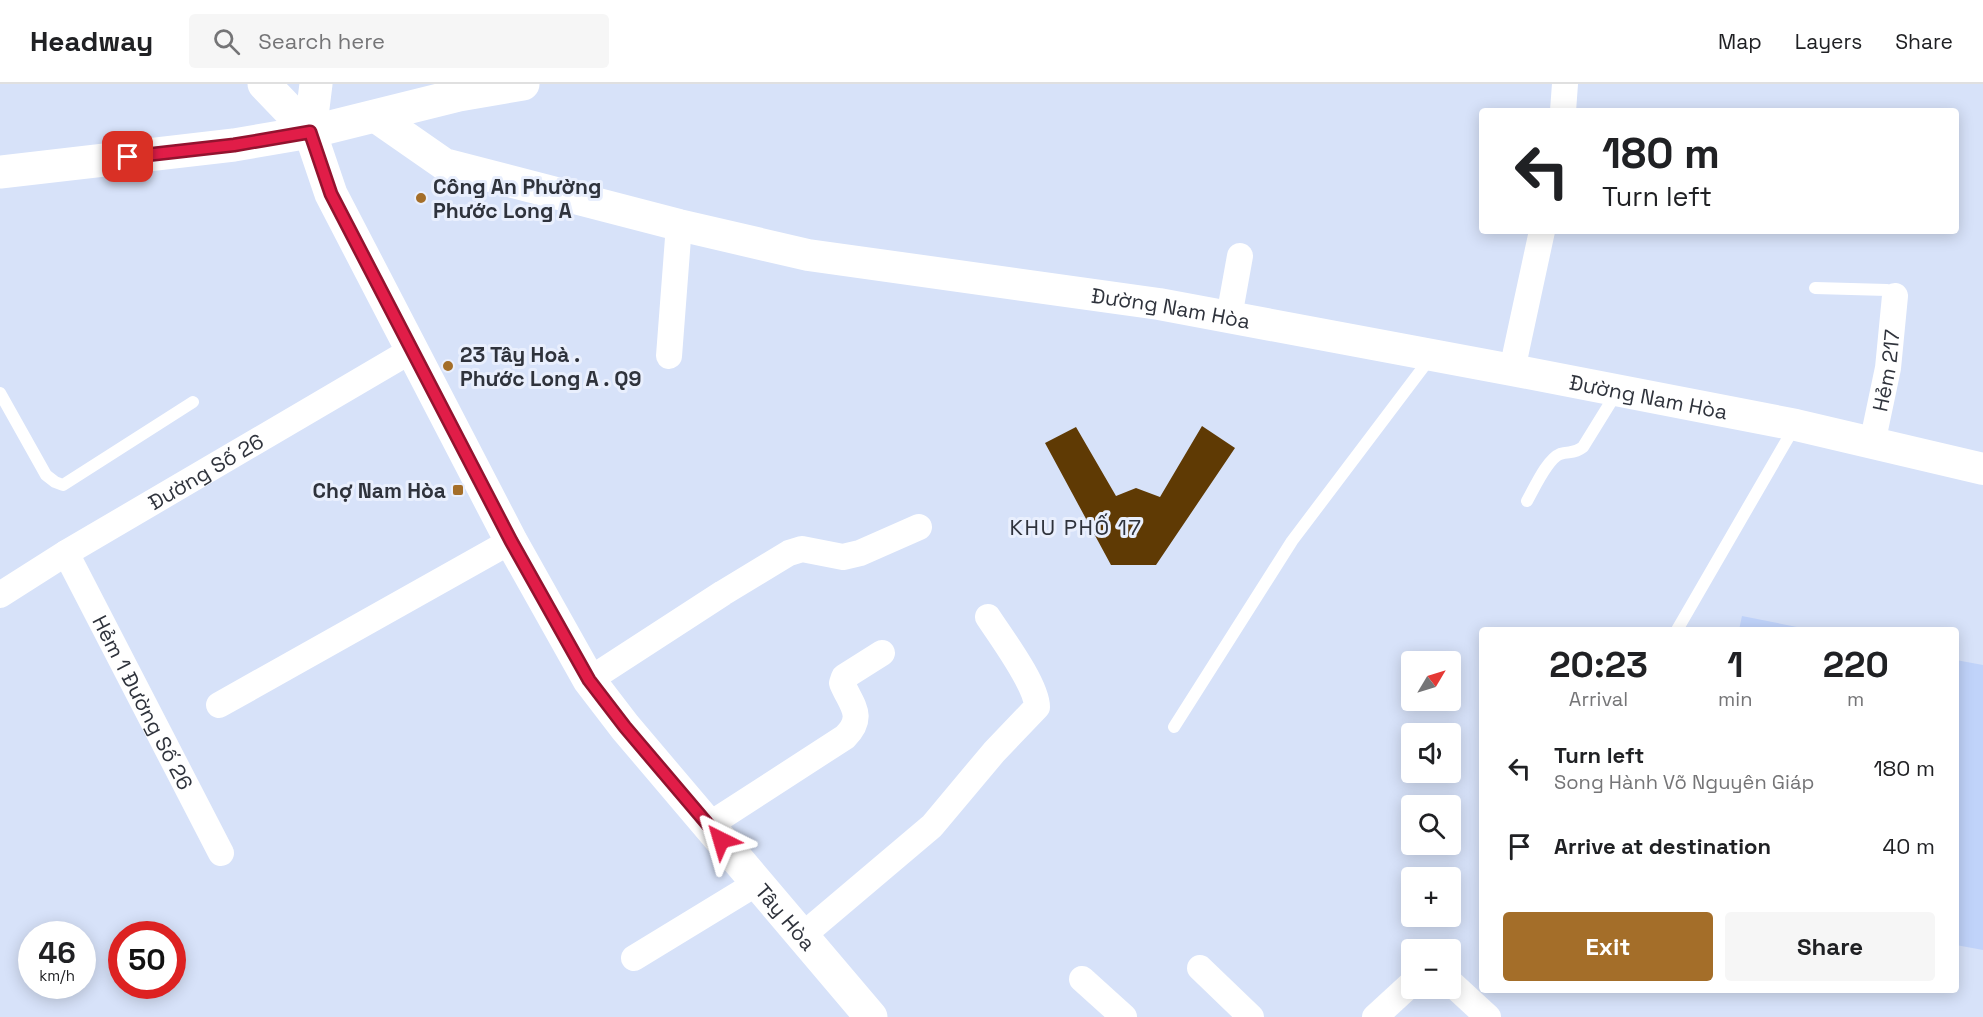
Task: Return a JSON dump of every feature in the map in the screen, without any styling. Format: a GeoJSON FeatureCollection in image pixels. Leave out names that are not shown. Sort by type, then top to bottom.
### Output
{"type":"FeatureCollection","features":[{"type":"Feature","properties":{"kind":"main road","name":"Tây Hòa"},"geometry":{"type":"LineString","coordinates":[[264,84],[310,132],[331,194],[511,541],[589,680],[625,727],[871,1017]]}},
{"type":"Feature","properties":{"kind":"main road","name":"Tây Hòa"},"geometry":{"type":"LineString","coordinates":[[310,132],[316,84]]}},
{"type":"Feature","properties":{"kind":"main road"},"geometry":{"type":"LineString","coordinates":[[7,176],[234,145],[310,132],[459,95],[523,84]]}},
{"type":"Feature","properties":{"kind":"street"},"geometry":{"type":"LineString","coordinates":[[1563,108],[1565,84]]}},
{"type":"Feature","properties":{"kind":"street","name":"Đường Nam Hòa"},"geometry":{"type":"LineString","coordinates":[[375,116],[444,164],[679,225],[808,255],[1159,304],[1796,425],[1983,469]]}},
{"type":"Feature","properties":{"kind":"street"},"geometry":{"type":"LineString","coordinates":[[669,356],[679,225]]}},
{"type":"Feature","properties":{"kind":"street"},"geometry":{"type":"LineString","coordinates":[[1512,370],[1541,234]]}},
{"type":"Feature","properties":{"kind":"street"},"geometry":{"type":"LineString","coordinates":[[1229,317],[1240,256]]}},
{"type":"Feature","properties":{"kind":"street","name":"Hẻm 217"},"geometry":{"type":"LineString","coordinates":[[1872,444],[1888,368],[1895,296]]}},
{"type":"Feature","properties":{"kind":"street","name":"Đường Số 26"},"geometry":{"type":"LineString","coordinates":[[0,595],[66,553],[412,350]]}},
{"type":"Feature","properties":{"kind":"street"},"geometry":{"type":"LineString","coordinates":[[589,680],[789,553],[802,549],[843,557],[860,553],[919,527]]}},
{"type":"Feature","properties":{"kind":"street"},"geometry":{"type":"LineString","coordinates":[[219,705],[511,541]]}},
{"type":"Feature","properties":{"kind":"street","name":"Hẻm 1 Đường Số 26"},"geometry":{"type":"LineString","coordinates":[[66,553],[221,853]]}},
{"type":"Feature","properties":{"kind":"street"},"geometry":{"type":"LineString","coordinates":[[802,936],[933,826],[994,752],[1037,707],[1037,701],[1028,680],[988,617]]}},
{"type":"Feature","properties":{"kind":"street"},"geometry":{"type":"LineString","coordinates":[[709,825],[845,737],[855,725],[857,715],[842,683],[844,677],[882,653]]}},
{"type":"Feature","properties":{"kind":"street"},"geometry":{"type":"LineString","coordinates":[[634,957],[757,883]]}},
{"type":"Feature","properties":{"kind":"street"},"geometry":{"type":"LineString","coordinates":[[1200,968],[1251,1017]]}},
{"type":"Feature","properties":{"kind":"street"},"geometry":{"type":"LineString","coordinates":[[1082,979],[1124,1017]]}},
{"type":"Feature","properties":{"kind":"street"},"geometry":{"type":"LineString","coordinates":[[1461,992],[1488,1017]]}},
{"type":"Feature","properties":{"kind":"street"},"geometry":{"type":"LineString","coordinates":[[1375,1017],[1401,993]]}},
{"type":"Feature","properties":{"kind":"lane"},"geometry":{"type":"LineString","coordinates":[[1815,288],[1887,290],[1895,296]]}},
{"type":"Feature","properties":{"kind":"lane"},"geometry":{"type":"LineString","coordinates":[[1174,727],[1292,541],[1431,356]]}},
{"type":"Feature","properties":{"kind":"lane"},"geometry":{"type":"LineString","coordinates":[[1527,501],[1550,460],[1560,454],[1576,452],[1583,447],[1618,391]]}},
{"type":"Feature","properties":{"kind":"lane"},"geometry":{"type":"LineString","coordinates":[[0,393],[46,475],[54,482],[63,485],[192,402]]}},
{"type":"Feature","properties":{"kind":"lane"},"geometry":{"type":"LineString","coordinates":[[1679,627],[1796,425]]}},
{"type":"Feature","properties":{"kind":"shaded area"},"geometry":{"type":"Polygon","coordinates":[[[1742,616],[1797,627],[1740,627],[1742,616]]]}},
{"type":"Feature","properties":{"kind":"shaded area"},"geometry":{"type":"Polygon","coordinates":[[[1959,661],[1983,665],[1983,950],[1959,946],[1959,661]]]}},
{"type":"Feature","properties":{"kind":"building"},"geometry":{"type":"Polygon","coordinates":[[[1202,426],[1235,448],[1156,565],[1111,565],[1045,443],[1076,427],[1116,496],[1136,488],[1160,497],[1202,426]]]}},
{"type":"Feature","properties":{"kind":"place","name":"Công An Phường Phước Long A"},"geometry":{"type":"Point","coordinates":[421,198]}},
{"type":"Feature","properties":{"kind":"place","name":"23 Tây Hoà . Phước Long A . Q9"},"geometry":{"type":"Point","coordinates":[448,366]}},
{"type":"Feature","properties":{"kind":"place","name":"Chợ Nam Hòa"},"geometry":{"type":"Point","coordinates":[458,490]}},
{"type":"Feature","properties":{"kind":"district","name":"KHU PHỐ 17"},"geometry":{"type":"Point","coordinates":[1076,527]}},
{"type":"Feature","properties":{"kind":"route"},"geometry":{"type":"LineString","coordinates":[[128,157],[234,145],[310,132],[331,194],[511,541],[589,680],[625,727],[721,840]]}}]}
